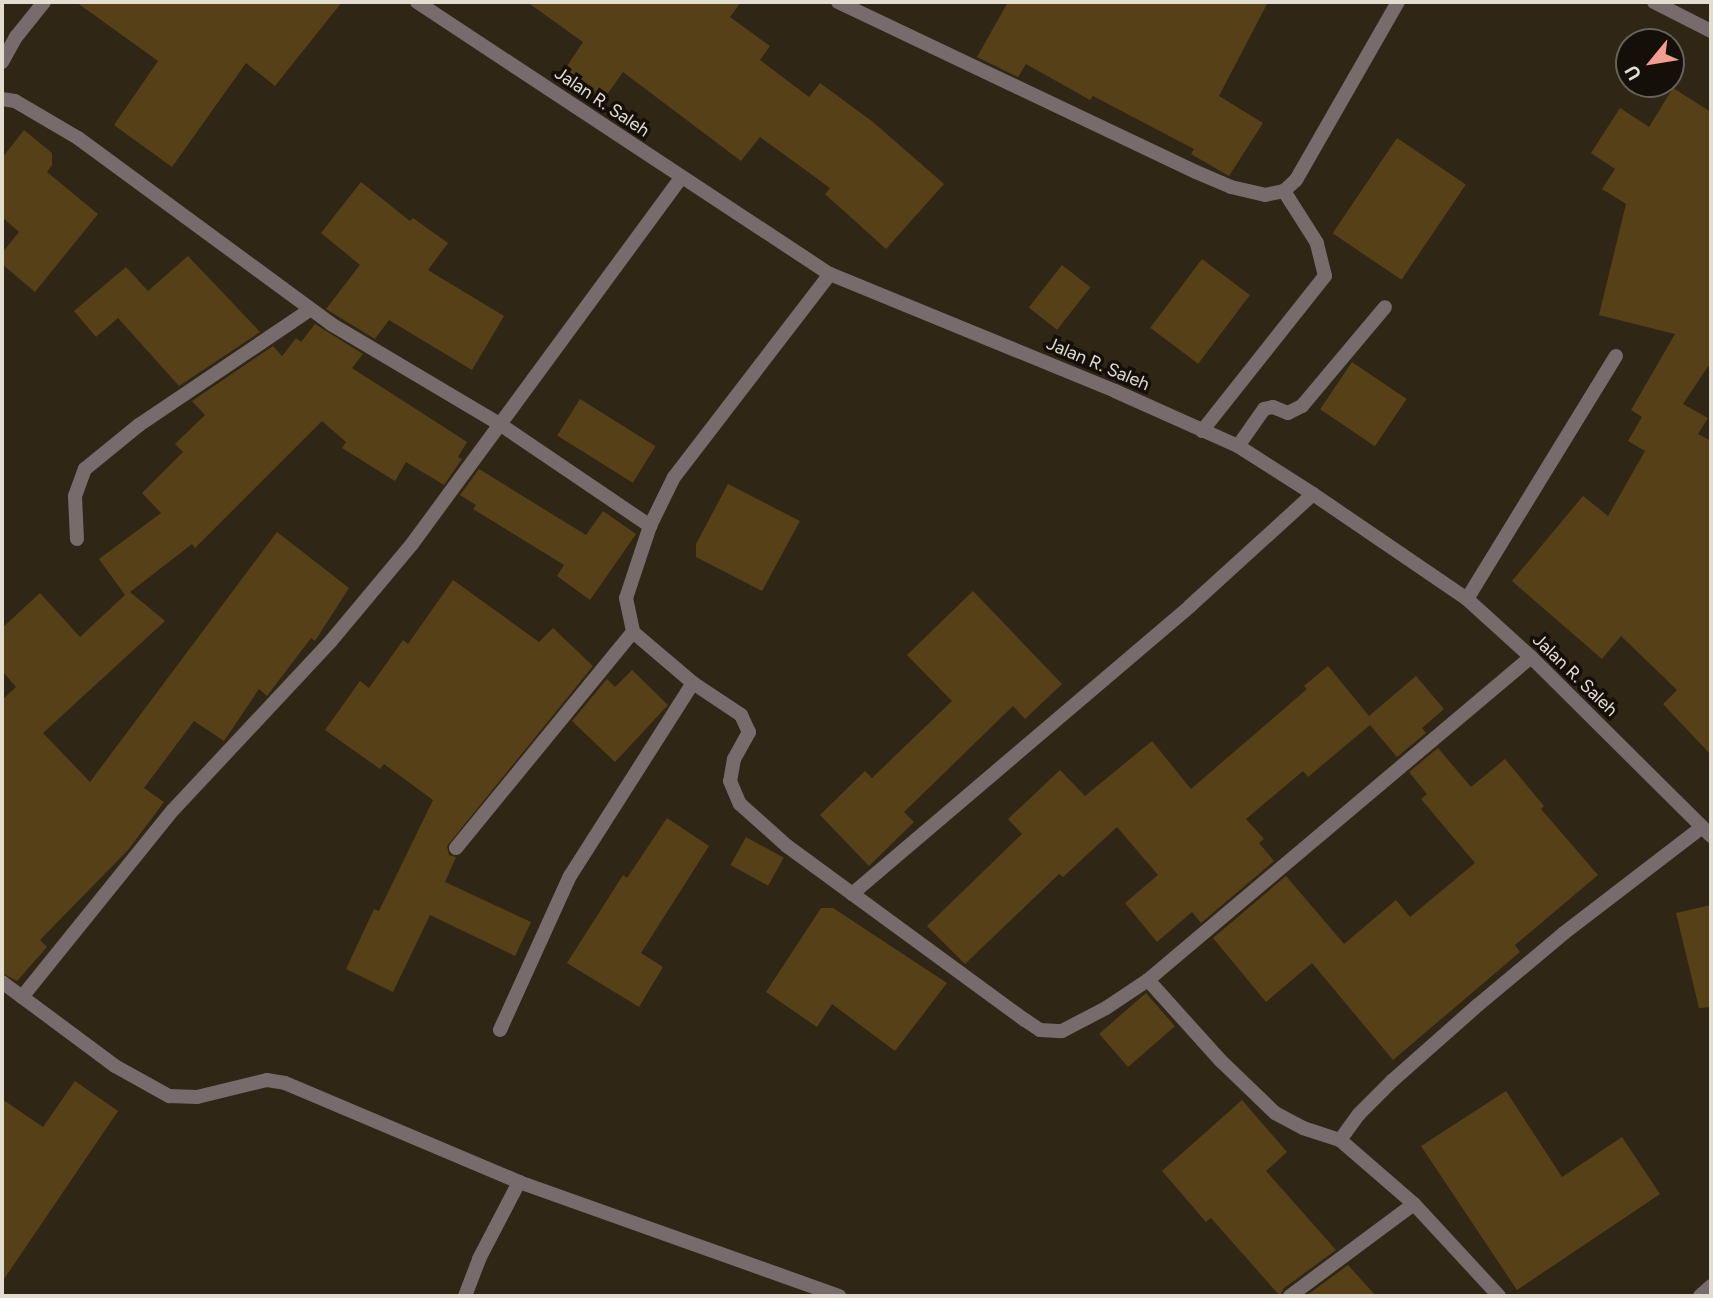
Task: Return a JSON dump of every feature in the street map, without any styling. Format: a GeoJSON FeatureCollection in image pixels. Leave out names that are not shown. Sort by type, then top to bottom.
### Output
{"type":"FeatureCollection","features":[{"type":"Feature","properties":{"kind":"street"},"geometry":{"type":"LineString","coordinates":[[2,62],[16,37],[44,2]]}},
{"type":"Feature","properties":{"kind":"street","name":"Jalan R. Saleh"},"geometry":{"type":"LineString","coordinates":[[416,2],[830,274],[1115,391],[1238,446],[1313,494],[1467,599],[1531,657],[1707,831]]}},
{"type":"Feature","properties":{"kind":"street"},"geometry":{"type":"LineString","coordinates":[[838,2],[1196,172],[1253,194],[1284,191],[1296,180],[1398,2]]}},
{"type":"Feature","properties":{"kind":"street"},"geometry":{"type":"LineString","coordinates":[[1654,2],[1711,31]]}},
{"type":"Feature","properties":{"kind":"street"},"geometry":{"type":"LineString","coordinates":[[2,99],[15,101],[78,138],[311,309],[498,423],[650,526]]}},
{"type":"Feature","properties":{"kind":"street"},"geometry":{"type":"LineString","coordinates":[[22,997],[173,810],[331,641],[385,576],[681,178]]}},
{"type":"Feature","properties":{"kind":"street"},"geometry":{"type":"LineString","coordinates":[[1202,430],[1325,276],[1317,243],[1284,191]]}},
{"type":"Feature","properties":{"kind":"street"},"geometry":{"type":"LineString","coordinates":[[830,274],[674,477],[650,526],[626,598],[633,632],[693,682],[732,706],[741,715],[749,732],[734,759],[730,781],[740,804],[788,846],[1040,1030],[1051,1032],[1075,1026],[1148,980],[1531,657]]}},
{"type":"Feature","properties":{"kind":"street"},"geometry":{"type":"LineString","coordinates":[[1238,446],[1264,409],[1273,407],[1288,413],[1302,406],[1385,307]]}},
{"type":"Feature","properties":{"kind":"street"},"geometry":{"type":"LineString","coordinates":[[77,539],[75,496],[85,469],[139,425],[311,309]]}},
{"type":"Feature","properties":{"kind":"street"},"geometry":{"type":"LineString","coordinates":[[1467,599],[1616,356]]}},
{"type":"Feature","properties":{"kind":"street"},"geometry":{"type":"LineString","coordinates":[[852,894],[1189,606],[1313,494]]}},
{"type":"Feature","properties":{"kind":"street"},"geometry":{"type":"LineString","coordinates":[[457,848],[633,632]]}},
{"type":"Feature","properties":{"kind":"street"},"geometry":{"type":"LineString","coordinates":[[500,1030],[570,876],[693,682]]}},
{"type":"Feature","properties":{"kind":"street"},"geometry":{"type":"LineString","coordinates":[[1340,1140],[1359,1114],[1392,1081],[1563,933],[1707,831]]}},
{"type":"Feature","properties":{"kind":"street"},"geometry":{"type":"LineString","coordinates":[[1148,980],[1220,1060],[1275,1113],[1303,1128],[1340,1140],[1414,1204],[1499,1296]]}},
{"type":"Feature","properties":{"kind":"street"},"geometry":{"type":"LineString","coordinates":[[2,982],[115,1066],[169,1096],[197,1097],[267,1080],[285,1083],[519,1182],[839,1296]]}},
{"type":"Feature","properties":{"kind":"street"},"geometry":{"type":"LineString","coordinates":[[465,1296],[480,1259],[519,1182]]}},
{"type":"Feature","properties":{"kind":"street"},"geometry":{"type":"LineString","coordinates":[[1290,1296],[1414,1204]]}},
{"type":"Feature","properties":{"kind":"street"},"geometry":{"type":"LineString","coordinates":[[1700,1296],[1711,1286]]}},
{"type":"Feature","properties":{"kind":"building"},"geometry":{"type":"Polygon","coordinates":[[[76,2],[342,2],[275,86],[246,63],[172,167],[114,125],[158,61],[76,2]]]}},
{"type":"Feature","properties":{"kind":"building"},"geometry":{"type":"Polygon","coordinates":[[[527,2],[741,2],[730,17],[770,46],[760,60],[809,97],[820,83],[873,122],[944,184],[886,249],[825,194],[830,188],[760,137],[741,161],[623,72],[599,106],[559,78],[583,42],[527,2]]]}},
{"type":"Feature","properties":{"kind":"building"},"geometry":{"type":"Polygon","coordinates":[[[1008,2],[1268,2],[1219,96],[1263,123],[1229,176],[1191,154],[1194,149],[1093,96],[1090,100],[1026,64],[1018,77],[977,57],[1008,2]]]}},
{"type":"Feature","properties":{"kind":"building"},"geometry":{"type":"Polygon","coordinates":[[[1685,96],[1711,112],[1711,362],[1683,404],[1708,418],[1698,434],[1711,441],[1711,755],[1663,704],[1677,690],[1621,636],[1602,659],[1512,581],[1583,496],[1608,516],[1645,451],[1628,441],[1642,417],[1631,410],[1675,334],[1599,315],[1626,204],[1602,189],[1615,169],[1591,153],[1620,108],[1649,127],[1667,98],[1685,98],[1685,96]]]}},
{"type":"Feature","properties":{"kind":"building"},"geometry":{"type":"Polygon","coordinates":[[[24,130],[52,153],[52,165],[47,172],[98,214],[35,292],[2,264],[2,253],[19,232],[2,217],[2,158],[24,130]]]}},
{"type":"Feature","properties":{"kind":"building"},"geometry":{"type":"Polygon","coordinates":[[[1397,138],[1466,184],[1402,280],[1333,233],[1397,138]]]}},
{"type":"Feature","properties":{"kind":"building"},"geometry":{"type":"Polygon","coordinates":[[[361,182],[410,221],[413,218],[448,243],[428,270],[504,316],[472,370],[389,320],[375,339],[326,309],[360,265],[321,233],[361,182]]]}},
{"type":"Feature","properties":{"kind":"building"},"geometry":{"type":"Polygon","coordinates":[[[188,256],[260,332],[179,386],[118,318],[96,337],[74,311],[126,267],[148,291],[188,256]]]}},
{"type":"Feature","properties":{"kind":"building"},"geometry":{"type":"Polygon","coordinates":[[[1202,259],[1250,295],[1198,364],[1150,328],[1202,259]]]}},
{"type":"Feature","properties":{"kind":"building"},"geometry":{"type":"Polygon","coordinates":[[[1062,265],[1090,287],[1057,330],[1029,308],[1062,265]]]}},
{"type":"Feature","properties":{"kind":"building"},"geometry":{"type":"Polygon","coordinates":[[[315,324],[363,354],[352,368],[467,442],[458,457],[462,459],[444,485],[406,462],[395,481],[342,448],[346,442],[322,421],[195,548],[192,544],[130,592],[165,621],[43,733],[90,782],[277,532],[349,588],[315,641],[311,638],[267,696],[259,689],[224,741],[194,721],[144,788],[164,802],[128,850],[40,940],[47,947],[17,981],[2,973],[2,700],[16,687],[2,671],[2,628],[40,593],[80,637],[125,595],[99,559],[161,513],[142,493],[183,452],[175,444],[205,415],[192,401],[273,346],[282,356],[296,338],[301,342],[315,324]]]}},
{"type":"Feature","properties":{"kind":"building"},"geometry":{"type":"Polygon","coordinates":[[[1352,362],[1407,399],[1375,446],[1320,409],[1352,362]]]}},
{"type":"Feature","properties":{"kind":"building"},"geometry":{"type":"Polygon","coordinates":[[[580,399],[655,446],[633,483],[557,435],[580,399]]]}},
{"type":"Feature","properties":{"kind":"building"},"geometry":{"type":"Polygon","coordinates":[[[479,469],[586,535],[603,511],[636,534],[590,600],[557,576],[564,565],[473,509],[476,505],[460,495],[479,469]]]}},
{"type":"Feature","properties":{"kind":"building"},"geometry":{"type":"Polygon","coordinates":[[[728,484],[800,521],[762,591],[696,557],[696,544],[728,484]]]}},
{"type":"Feature","properties":{"kind":"building"},"geometry":{"type":"Polygon","coordinates":[[[453,580],[539,642],[553,628],[593,666],[447,846],[449,855],[456,857],[445,882],[531,922],[515,956],[430,915],[393,992],[346,969],[374,909],[379,911],[433,800],[384,764],[380,769],[325,730],[360,681],[369,688],[403,640],[408,644],[453,580]]]}},
{"type":"Feature","properties":{"kind":"building"},"geometry":{"type":"Polygon","coordinates":[[[973,591],[1062,684],[1025,719],[1013,706],[904,812],[914,822],[869,866],[820,815],[865,771],[872,778],[952,701],[907,655],[973,591]]]}},
{"type":"Feature","properties":{"kind":"building"},"geometry":{"type":"Polygon","coordinates":[[[1328,666],[1369,716],[1416,676],[1444,709],[1422,728],[1426,733],[1397,757],[1370,725],[1308,777],[1303,771],[1246,819],[1264,839],[1259,843],[1274,861],[1201,923],[1192,912],[1157,942],[1125,903],[1158,875],[1117,827],[1063,877],[1059,874],[965,964],[927,926],[1022,834],[1008,819],[1060,770],[1085,796],[1152,741],[1191,789],[1307,689],[1304,686],[1328,666]]]}},
{"type":"Feature","properties":{"kind":"building"},"geometry":{"type":"Polygon","coordinates":[[[632,670],[668,705],[615,762],[572,721],[607,679],[615,687],[632,670]]]}},
{"type":"Feature","properties":{"kind":"building"},"geometry":{"type":"Polygon","coordinates":[[[1438,748],[1471,787],[1505,759],[1544,806],[1541,809],[1598,875],[1515,945],[1520,952],[1393,1060],[1312,963],[1266,1002],[1213,938],[1286,876],[1344,944],[1396,900],[1410,917],[1475,863],[1421,799],[1427,794],[1409,772],[1438,748]]]}},
{"type":"Feature","properties":{"kind":"building"},"geometry":{"type":"Polygon","coordinates":[[[667,818],[709,846],[641,953],[663,967],[639,1007],[567,963],[623,875],[627,878],[667,818]]]}},
{"type":"Feature","properties":{"kind":"building"},"geometry":{"type":"Polygon","coordinates":[[[746,837],[784,858],[768,886],[730,865],[746,837]]]}},
{"type":"Feature","properties":{"kind":"building"},"geometry":{"type":"Polygon","coordinates":[[[1711,905],[1711,1007],[1699,1008],[1676,913],[1711,905]]]}},
{"type":"Feature","properties":{"kind":"building"},"geometry":{"type":"Polygon","coordinates":[[[821,908],[833,908],[947,983],[895,1051],[832,1004],[817,1027],[766,992],[821,908]]]}},
{"type":"Feature","properties":{"kind":"building"},"geometry":{"type":"Polygon","coordinates":[[[1146,993],[1175,1026],[1128,1067],[1099,1034],[1146,993]]]}},
{"type":"Feature","properties":{"kind":"building"},"geometry":{"type":"Polygon","coordinates":[[[75,1081],[118,1111],[2,1282],[2,1099],[43,1127],[75,1081]]]}},
{"type":"Feature","properties":{"kind":"building"},"geometry":{"type":"Polygon","coordinates":[[[1506,1091],[1562,1177],[1622,1137],[1660,1194],[1517,1290],[1421,1146],[1506,1091]]]}},
{"type":"Feature","properties":{"kind":"building"},"geometry":{"type":"Polygon","coordinates":[[[1242,1100],[1287,1152],[1266,1171],[1336,1250],[1284,1288],[1280,1296],[1211,1218],[1206,1222],[1162,1171],[1242,1100]]]}},
{"type":"Feature","properties":{"kind":"building"},"geometry":{"type":"Polygon","coordinates":[[[1348,1265],[1376,1296],[1306,1296],[1348,1265]]]}}]}
